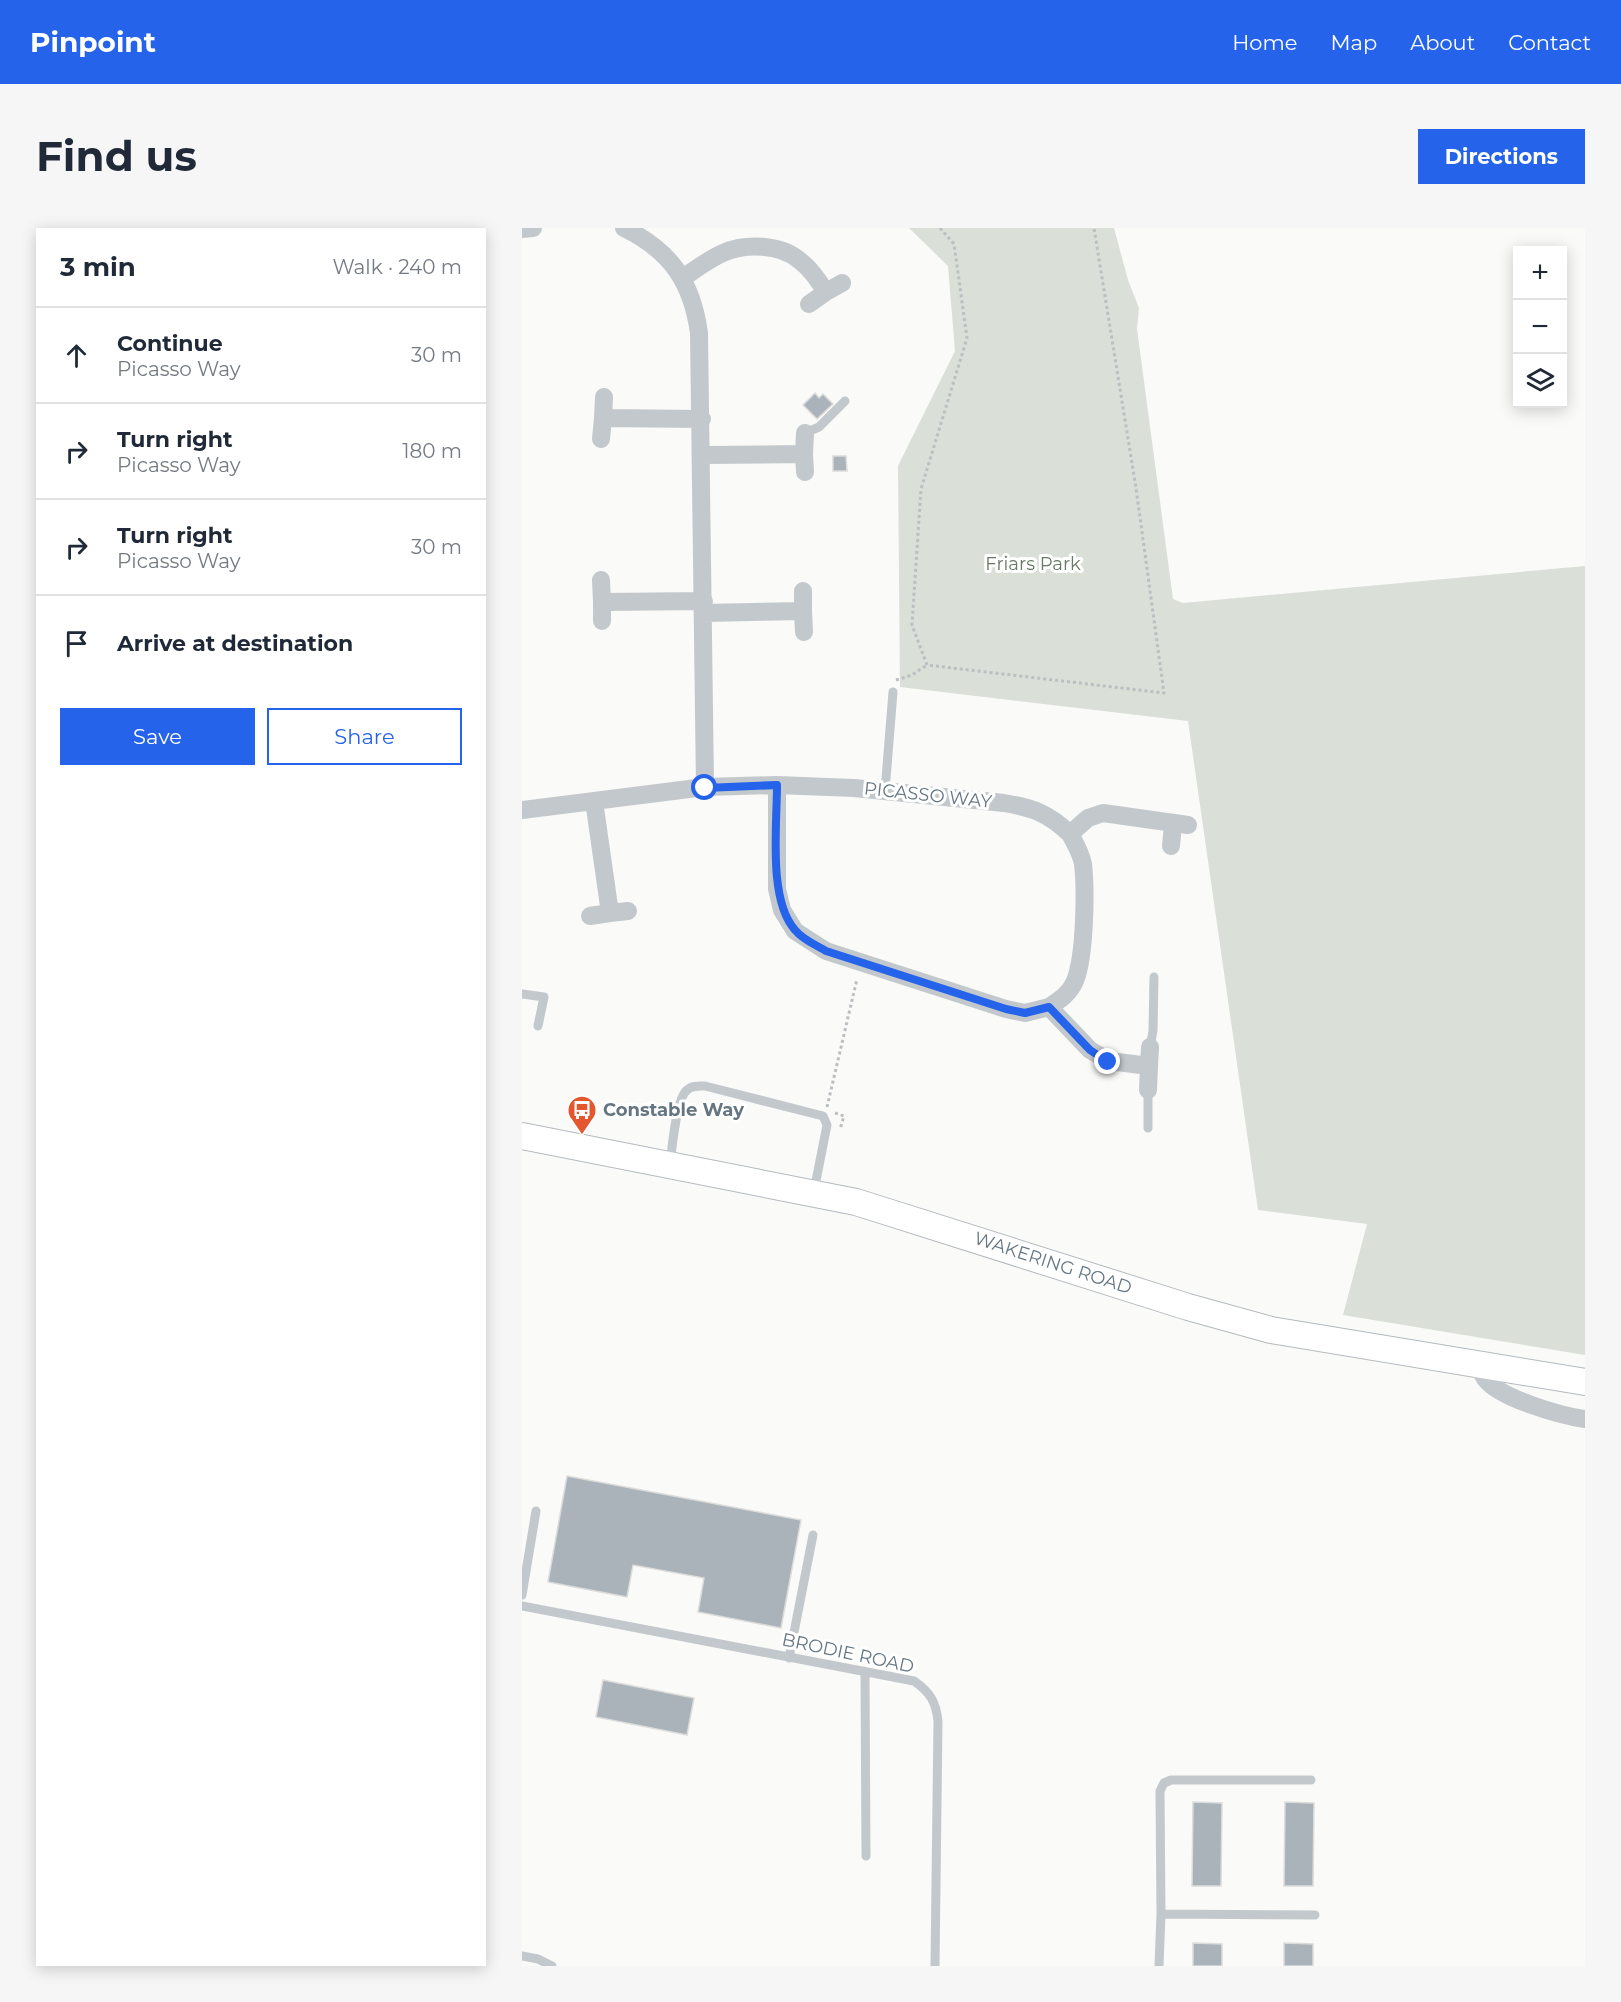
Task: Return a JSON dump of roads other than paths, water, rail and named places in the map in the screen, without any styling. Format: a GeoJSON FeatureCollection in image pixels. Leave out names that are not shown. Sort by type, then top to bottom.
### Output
{"type":"FeatureCollection","features":[{"type":"Feature","properties":{"kind":"street"},"geometry":{"type":"LineString","coordinates":[[522,229],[533,228]]}},
{"type":"Feature","properties":{"kind":"street"},"geometry":{"type":"LineString","coordinates":[[624,228],[652,245],[683,278],[693,302],[699,333],[702,419],[705,788]]}},
{"type":"Feature","properties":{"kind":"street"},"geometry":{"type":"LineString","coordinates":[[683,278],[724,252],[739,248],[760,247],[780,249],[798,258],[813,273],[826,292]]}},
{"type":"Feature","properties":{"kind":"street"},"geometry":{"type":"LineString","coordinates":[[809,304],[842,283]]}},
{"type":"Feature","properties":{"kind":"street"},"geometry":{"type":"LineString","coordinates":[[601,439],[604,397]]}},
{"type":"Feature","properties":{"kind":"street"},"geometry":{"type":"LineString","coordinates":[[603,418],[702,419]]}},
{"type":"Feature","properties":{"kind":"street"},"geometry":{"type":"LineString","coordinates":[[805,433],[805,472]]}},
{"type":"Feature","properties":{"kind":"street"},"geometry":{"type":"LineString","coordinates":[[702,455],[804,454]]}},
{"type":"Feature","properties":{"kind":"street"},"geometry":{"type":"LineString","coordinates":[[602,580],[602,621]]}},
{"type":"Feature","properties":{"kind":"street"},"geometry":{"type":"LineString","coordinates":[[803,591],[804,632]]}},
{"type":"Feature","properties":{"kind":"street"},"geometry":{"type":"LineString","coordinates":[[602,602],[803,611]]}},
{"type":"Feature","properties":{"kind":"street"},"geometry":{"type":"LineString","coordinates":[[777,785],[777,889],[782,910],[795,930],[809,942],[826,951],[1006,1009],[1025,1013],[1049,1007],[1090,1050],[1108,1062],[1149,1066]]}},
{"type":"Feature","properties":{"kind":"street","name":"PICASSO WAY"},"geometry":{"type":"LineString","coordinates":[[522,810],[705,788],[777,785],[885,791],[1029,807],[1047,814],[1070,834],[1083,862],[1081,960],[1074,982],[1067,994],[1049,1007]]}},
{"type":"Feature","properties":{"kind":"street"},"geometry":{"type":"LineString","coordinates":[[590,916],[619,912],[594,801]]}},
{"type":"Feature","properties":{"kind":"street"},"geometry":{"type":"LineString","coordinates":[[1070,834],[1088,818],[1103,813],[1180,824],[1171,846]]}},
{"type":"Feature","properties":{"kind":"street"},"geometry":{"type":"LineString","coordinates":[[1148,1090],[1150,1047]]}},
{"type":"Feature","properties":{"kind":"street","name":"WAKERING ROAD"},"geometry":{"type":"LineString","coordinates":[[522,1136],[856,1202],[1188,1307],[1271,1330],[1585,1382]]}},
{"type":"Feature","properties":{"kind":"street"},"geometry":{"type":"LineString","coordinates":[[1482,1365],[1483,1375],[1490,1384],[1510,1396],[1560,1415],[1585,1419]]}},
{"type":"Feature","properties":{"kind":"lane"},"geometry":{"type":"LineString","coordinates":[[805,433],[819,427],[845,401]]}},
{"type":"Feature","properties":{"kind":"lane"},"geometry":{"type":"LineString","coordinates":[[885,791],[893,692]]}},
{"type":"Feature","properties":{"kind":"lane"},"geometry":{"type":"LineString","coordinates":[[1150,1047],[1153,1031],[1154,977]]}},
{"type":"Feature","properties":{"kind":"lane"},"geometry":{"type":"LineString","coordinates":[[522,994],[543,997],[538,1026]]}},
{"type":"Feature","properties":{"kind":"lane"},"geometry":{"type":"LineString","coordinates":[[670,1166],[673,1136],[685,1090],[705,1086],[823,1116],[827,1125],[824,1149],[813,1193]]}},
{"type":"Feature","properties":{"kind":"lane"},"geometry":{"type":"LineString","coordinates":[[1148,1090],[1148,1128]]}},
{"type":"Feature","properties":{"kind":"lane"},"geometry":{"type":"LineString","coordinates":[[522,1595],[536,1510]]}},
{"type":"Feature","properties":{"kind":"lane"},"geometry":{"type":"LineString","coordinates":[[789,1658],[813,1535]]}},
{"type":"Feature","properties":{"kind":"lane","name":"BRODIE ROAD"},"geometry":{"type":"LineString","coordinates":[[522,1605],[914,1682],[931,1696],[936,1707],[938,1721],[935,1966]]}},
{"type":"Feature","properties":{"kind":"lane"},"geometry":{"type":"LineString","coordinates":[[865,1672],[866,1857]]}},
{"type":"Feature","properties":{"kind":"lane"},"geometry":{"type":"LineString","coordinates":[[1159,1966],[1160,1791],[1164,1783],[1171,1780],[1311,1780]]}},
{"type":"Feature","properties":{"kind":"lane"},"geometry":{"type":"LineString","coordinates":[[1161,1914],[1315,1915]]}},
{"type":"Feature","properties":{"kind":"lane"},"geometry":{"type":"LineString","coordinates":[[522,1956],[538,1959],[552,1966]]}},
{"type":"Feature","properties":{"kind":"place","name":"Constable Way"},"geometry":{"type":"Point","coordinates":[582,1136]}},
{"type":"Feature","properties":{"kind":"park label","name":"Friars Park"},"geometry":{"type":"Point","coordinates":[1033,564]}}]}
